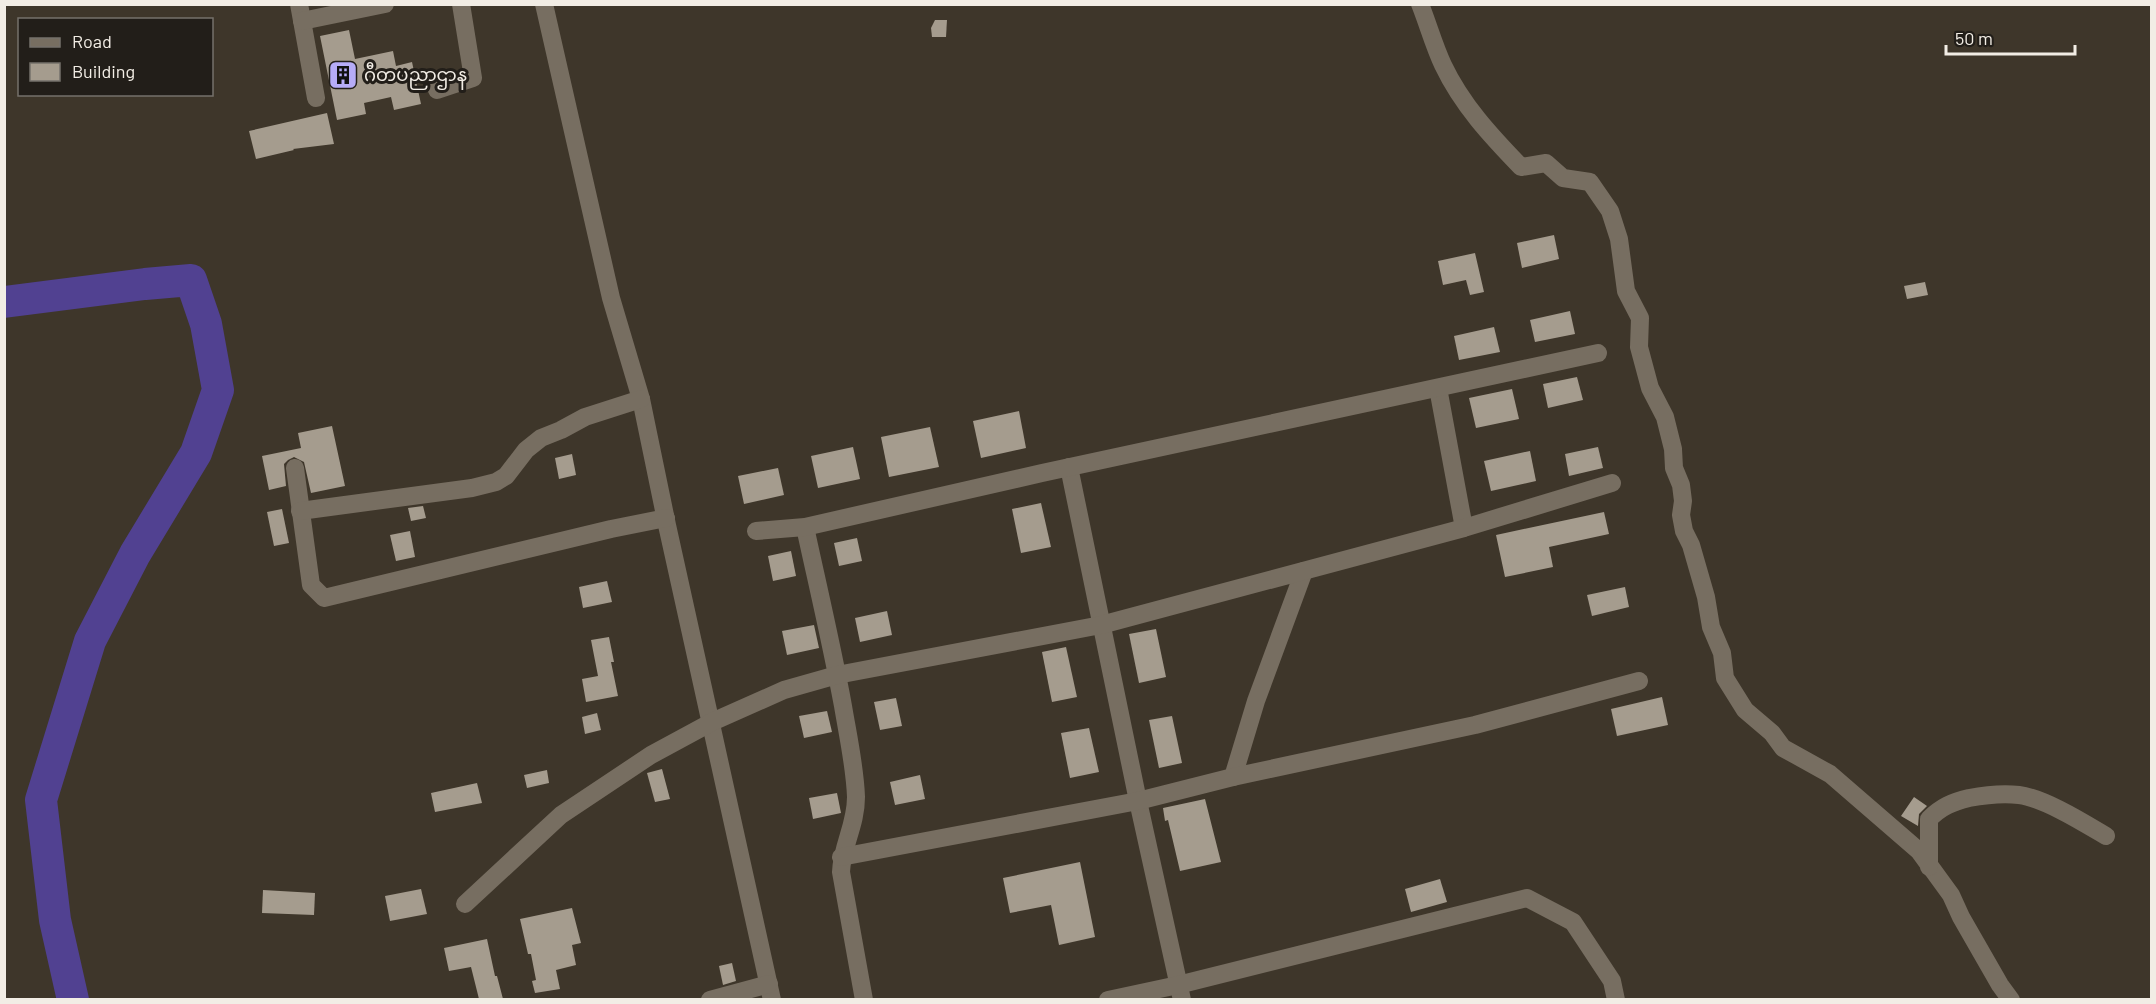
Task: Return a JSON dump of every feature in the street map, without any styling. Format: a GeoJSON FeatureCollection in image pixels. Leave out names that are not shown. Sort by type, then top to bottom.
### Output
{"type":"FeatureCollection","features":[{"type":"Feature","properties":{"kind":"street"},"geometry":{"type":"LineString","coordinates":[[316,98],[300,13],[385,4]]}},
{"type":"Feature","properties":{"kind":"street"},"geometry":{"type":"LineString","coordinates":[[437,90],[473,78],[461,4]]}},
{"type":"Feature","properties":{"kind":"street"},"geometry":{"type":"LineString","coordinates":[[544,4],[611,298],[642,399],[770,992],[710,999]]}},
{"type":"Feature","properties":{"kind":"street"},"geometry":{"type":"LineString","coordinates":[[1420,4],[1443,64],[1480,124],[1521,167],[1546,163],[1563,178],[1590,182],[1610,211],[1619,239],[1626,291],[1640,318],[1639,347],[1647,378],[1665,417],[1673,449],[1674,468],[1681,485],[1683,501],[1681,514],[1684,531],[1706,597],[1711,627],[1722,653],[1725,678],[1745,710],[1772,733],[1783,748],[1830,774],[1919,850],[1951,895],[1961,917],[1995,975],[2012,999]]}},
{"type":"Feature","properties":{"kind":"street"},"geometry":{"type":"LineString","coordinates":[[756,531],[805,527],[1069,467],[1598,353]]}},
{"type":"Feature","properties":{"kind":"street"},"geometry":{"type":"LineString","coordinates":[[1438,388],[1464,528]]}},
{"type":"Feature","properties":{"kind":"street"},"geometry":{"type":"LineString","coordinates":[[300,511],[472,488],[496,482],[506,476],[526,450],[541,438],[585,417],[642,399]]}},
{"type":"Feature","properties":{"kind":"street"},"geometry":{"type":"LineString","coordinates":[[1069,467],[1180,992]]}},
{"type":"Feature","properties":{"kind":"street"},"geometry":{"type":"LineString","coordinates":[[295,468],[311,585],[324,598],[611,529],[666,518]]}},
{"type":"Feature","properties":{"kind":"street"},"geometry":{"type":"LineString","coordinates":[[465,904],[561,815],[651,755],[712,722],[784,690],[837,675],[1101,626],[1464,528],[1612,483]]}},
{"type":"Feature","properties":{"kind":"street"},"geometry":{"type":"LineString","coordinates":[[805,527],[849,741],[856,797],[854,824],[841,857],[841,872],[864,999]]}},
{"type":"Feature","properties":{"kind":"street"},"geometry":{"type":"LineString","coordinates":[[1233,777],[1256,701],[1304,571]]}},
{"type":"Feature","properties":{"kind":"street"},"geometry":{"type":"LineString","coordinates":[[841,857],[1138,801],[1233,777],[1475,724],[1639,681]]}},
{"type":"Feature","properties":{"kind":"street"},"geometry":{"type":"LineString","coordinates":[[1929,867],[1929,819],[1939,809],[1955,802],[1988,794],[2021,795],[2048,804],[2106,836]]}},
{"type":"Feature","properties":{"kind":"street"},"geometry":{"type":"LineString","coordinates":[[1108,999],[1180,992],[1527,898],[1573,922],[1612,981],[1616,999]]}},
{"type":"Feature","properties":{"kind":"building"},"geometry":{"type":"Polygon","coordinates":[[[935,20],[947,20],[946,37],[932,37],[931,28],[935,20]]]}},
{"type":"Feature","properties":{"kind":"building"},"geometry":{"type":"Polygon","coordinates":[[[349,30],[355,59],[393,51],[396,66],[412,62],[421,104],[394,110],[391,97],[364,103],[366,114],[337,120],[320,36],[349,30]]]}},
{"type":"Feature","properties":{"kind":"building"},"geometry":{"type":"Polygon","coordinates":[[[327,113],[334,144],[293,149],[256,159],[249,131],[327,113]]]}},
{"type":"Feature","properties":{"kind":"building"},"geometry":{"type":"Polygon","coordinates":[[[1554,235],[1559,259],[1522,268],[1517,243],[1554,235]]]}},
{"type":"Feature","properties":{"kind":"building"},"geometry":{"type":"Polygon","coordinates":[[[1475,253],[1484,292],[1470,295],[1466,280],[1443,285],[1438,261],[1475,253]]]}},
{"type":"Feature","properties":{"kind":"building"},"geometry":{"type":"Polygon","coordinates":[[[1925,282],[1928,295],[1907,299],[1904,286],[1925,282]]]}},
{"type":"Feature","properties":{"kind":"building"},"geometry":{"type":"Polygon","coordinates":[[[1570,311],[1575,334],[1535,342],[1530,320],[1570,311]]]}},
{"type":"Feature","properties":{"kind":"building"},"geometry":{"type":"Polygon","coordinates":[[[1494,327],[1500,352],[1459,360],[1454,336],[1494,327]]]}},
{"type":"Feature","properties":{"kind":"building"},"geometry":{"type":"Polygon","coordinates":[[[1577,377],[1583,400],[1548,408],[1543,384],[1577,377]]]}},
{"type":"Feature","properties":{"kind":"building"},"geometry":{"type":"Polygon","coordinates":[[[1512,389],[1519,419],[1476,428],[1469,398],[1512,389]]]}},
{"type":"Feature","properties":{"kind":"building"},"geometry":{"type":"Polygon","coordinates":[[[1019,411],[1026,448],[981,458],[973,421],[1019,411]]]}},
{"type":"Feature","properties":{"kind":"building"},"geometry":{"type":"Polygon","coordinates":[[[332,426],[345,486],[311,493],[304,462],[294,457],[284,464],[286,486],[269,490],[262,456],[301,448],[298,433],[332,426]]]}},
{"type":"Feature","properties":{"kind":"building"},"geometry":{"type":"Polygon","coordinates":[[[930,427],[939,467],[889,477],[881,437],[930,427]]]}},
{"type":"Feature","properties":{"kind":"building"},"geometry":{"type":"Polygon","coordinates":[[[853,447],[860,479],[818,488],[811,456],[853,447]]]}},
{"type":"Feature","properties":{"kind":"building"},"geometry":{"type":"Polygon","coordinates":[[[1598,447],[1603,468],[1569,476],[1565,454],[1598,447]]]}},
{"type":"Feature","properties":{"kind":"building"},"geometry":{"type":"Polygon","coordinates":[[[1530,451],[1536,481],[1491,491],[1484,461],[1530,451]]]}},
{"type":"Feature","properties":{"kind":"building"},"geometry":{"type":"Polygon","coordinates":[[[572,454],[576,475],[559,479],[555,458],[572,454]]]}},
{"type":"Feature","properties":{"kind":"building"},"geometry":{"type":"Polygon","coordinates":[[[778,468],[784,495],[744,504],[738,476],[778,468]]]}},
{"type":"Feature","properties":{"kind":"building"},"geometry":{"type":"Polygon","coordinates":[[[1041,503],[1051,547],[1021,553],[1012,509],[1041,503]]]}},
{"type":"Feature","properties":{"kind":"building"},"geometry":{"type":"Polygon","coordinates":[[[423,506],[426,518],[411,521],[408,508],[423,506]]]}},
{"type":"Feature","properties":{"kind":"building"},"geometry":{"type":"Polygon","coordinates":[[[282,509],[289,543],[274,546],[267,512],[282,509]]]}},
{"type":"Feature","properties":{"kind":"building"},"geometry":{"type":"Polygon","coordinates":[[[1604,512],[1609,534],[1549,547],[1553,567],[1505,577],[1496,535],[1604,512]]]}},
{"type":"Feature","properties":{"kind":"building"},"geometry":{"type":"Polygon","coordinates":[[[410,531],[415,557],[396,561],[390,535],[410,531]]]}},
{"type":"Feature","properties":{"kind":"building"},"geometry":{"type":"Polygon","coordinates":[[[857,538],[862,561],[839,566],[834,543],[857,538]]]}},
{"type":"Feature","properties":{"kind":"building"},"geometry":{"type":"Polygon","coordinates":[[[791,551],[796,576],[773,581],[768,556],[791,551]]]}},
{"type":"Feature","properties":{"kind":"building"},"geometry":{"type":"Polygon","coordinates":[[[607,581],[612,602],[583,608],[579,587],[607,581]]]}},
{"type":"Feature","properties":{"kind":"building"},"geometry":{"type":"Polygon","coordinates":[[[1625,587],[1629,607],[1592,616],[1587,595],[1625,587]]]}},
{"type":"Feature","properties":{"kind":"building"},"geometry":{"type":"Polygon","coordinates":[[[887,611],[892,635],[860,642],[855,618],[887,611]]]}},
{"type":"Feature","properties":{"kind":"building"},"geometry":{"type":"Polygon","coordinates":[[[814,625],[819,648],[787,655],[782,631],[814,625]]]}},
{"type":"Feature","properties":{"kind":"building"},"geometry":{"type":"Polygon","coordinates":[[[1156,629],[1166,677],[1139,683],[1129,634],[1156,629]]]}},
{"type":"Feature","properties":{"kind":"building"},"geometry":{"type":"Polygon","coordinates":[[[609,637],[618,696],[586,702],[582,679],[598,676],[591,640],[609,637]]]}},
{"type":"Feature","properties":{"kind":"building"},"geometry":{"type":"Polygon","coordinates":[[[1066,647],[1077,697],[1052,702],[1042,652],[1066,647]]]}},
{"type":"Feature","properties":{"kind":"building"},"geometry":{"type":"Polygon","coordinates":[[[1662,697],[1668,725],[1617,736],[1611,709],[1662,697]]]}},
{"type":"Feature","properties":{"kind":"building"},"geometry":{"type":"Polygon","coordinates":[[[896,698],[902,726],[880,730],[874,702],[896,698]]]}},
{"type":"Feature","properties":{"kind":"building"},"geometry":{"type":"Polygon","coordinates":[[[827,711],[832,732],[804,738],[799,716],[827,711]]]}},
{"type":"Feature","properties":{"kind":"building"},"geometry":{"type":"Polygon","coordinates":[[[597,713],[601,730],[585,734],[582,717],[597,713]]]}},
{"type":"Feature","properties":{"kind":"building"},"geometry":{"type":"Polygon","coordinates":[[[1172,716],[1182,763],[1159,768],[1149,720],[1172,716]]]}},
{"type":"Feature","properties":{"kind":"building"},"geometry":{"type":"Polygon","coordinates":[[[1089,728],[1099,772],[1070,778],[1061,733],[1089,728]]]}},
{"type":"Feature","properties":{"kind":"building"},"geometry":{"type":"Polygon","coordinates":[[[662,769],[670,799],[655,802],[647,773],[662,769]]]}},
{"type":"Feature","properties":{"kind":"building"},"geometry":{"type":"Polygon","coordinates":[[[547,770],[549,783],[527,788],[524,775],[547,770]]]}},
{"type":"Feature","properties":{"kind":"building"},"geometry":{"type":"Polygon","coordinates":[[[920,775],[925,799],[895,805],[890,782],[920,775]]]}},
{"type":"Feature","properties":{"kind":"building"},"geometry":{"type":"Polygon","coordinates":[[[477,783],[482,803],[435,812],[431,793],[477,783]]]}},
{"type":"Feature","properties":{"kind":"building"},"geometry":{"type":"Polygon","coordinates":[[[837,793],[841,813],[813,819],[809,798],[837,793]]]}},
{"type":"Feature","properties":{"kind":"building"},"geometry":{"type":"Polygon","coordinates":[[[1914,797],[1927,806],[1919,814],[1918,826],[1901,816],[1914,797]]]}},
{"type":"Feature","properties":{"kind":"building"},"geometry":{"type":"Polygon","coordinates":[[[1205,799],[1221,862],[1180,871],[1163,808],[1205,799]]]}},
{"type":"Feature","properties":{"kind":"building"},"geometry":{"type":"Polygon","coordinates":[[[1080,862],[1095,937],[1059,945],[1051,905],[1010,913],[1003,878],[1080,862]]]}},
{"type":"Feature","properties":{"kind":"building"},"geometry":{"type":"Polygon","coordinates":[[[1440,879],[1447,902],[1411,912],[1405,889],[1440,879]]]}},
{"type":"Feature","properties":{"kind":"building"},"geometry":{"type":"Polygon","coordinates":[[[421,889],[427,914],[390,921],[385,896],[421,889]]]}},
{"type":"Feature","properties":{"kind":"building"},"geometry":{"type":"Polygon","coordinates":[[[263,890],[315,893],[314,915],[262,913],[263,890]]]}},
{"type":"Feature","properties":{"kind":"building"},"geometry":{"type":"Polygon","coordinates":[[[572,908],[581,943],[572,945],[576,965],[556,970],[560,989],[535,993],[532,981],[536,980],[531,954],[528,954],[520,919],[572,908]]]}},
{"type":"Feature","properties":{"kind":"building"},"geometry":{"type":"Polygon","coordinates":[[[487,939],[495,976],[497,976],[503,999],[479,999],[471,967],[449,971],[444,948],[487,939]]]}},
{"type":"Feature","properties":{"kind":"building"},"geometry":{"type":"Polygon","coordinates":[[[732,963],[736,981],[723,985],[719,966],[732,963]]]}},
{"type":"Feature","properties":{"kind":"waterway"},"geometry":{"type":"LineString","coordinates":[[4,302],[191,280],[206,324],[218,390],[196,453],[135,554],[90,641],[41,800],[55,920],[73,1000]]}},
{"type":"Feature","properties":{"kind":"place","name":"ဂီတပညာဌာန"},"geometry":{"type":"Point","coordinates":[343,75]}}]}
